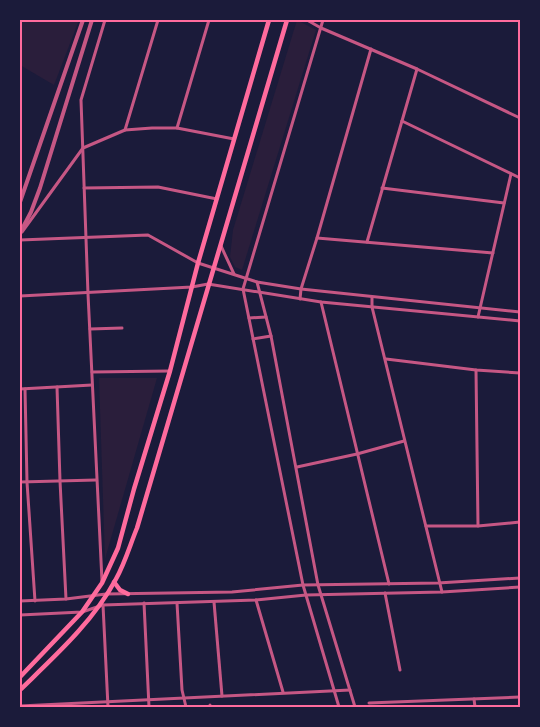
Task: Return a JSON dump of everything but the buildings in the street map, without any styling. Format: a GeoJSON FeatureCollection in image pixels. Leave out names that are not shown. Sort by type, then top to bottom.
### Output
{"type":"FeatureCollection","features":[{"type":"Feature","properties":{"kind":"main road"},"geometry":{"type":"LineString","coordinates":[[20,677],[82,612],[102,583],[118,548],[269,20]]}},
{"type":"Feature","properties":{"kind":"main road"},"geometry":{"type":"LineString","coordinates":[[20,690],[78,632],[106,594],[114,582],[137,528],[287,20]]}},
{"type":"Feature","properties":{"kind":"main road"},"geometry":{"type":"LineString","coordinates":[[114,582],[120,590],[128,594]]}},
{"type":"Feature","properties":{"kind":"street"},"geometry":{"type":"LineString","coordinates":[[20,202],[83,20]]}},
{"type":"Feature","properties":{"kind":"street"},"geometry":{"type":"LineString","coordinates":[[20,234],[40,188],[92,20]]}},
{"type":"Feature","properties":{"kind":"street"},"geometry":{"type":"LineString","coordinates":[[102,583],[96,480],[81,100],[105,20]]}},
{"type":"Feature","properties":{"kind":"street"},"geometry":{"type":"LineString","coordinates":[[125,130],[158,20]]}},
{"type":"Feature","properties":{"kind":"street"},"geometry":{"type":"LineString","coordinates":[[177,128],[209,20]]}},
{"type":"Feature","properties":{"kind":"street"},"geometry":{"type":"LineString","coordinates":[[307,20],[520,118]]}},
{"type":"Feature","properties":{"kind":"street"},"geometry":{"type":"LineString","coordinates":[[323,20],[243,289],[303,585],[339,707]]}},
{"type":"Feature","properties":{"kind":"street"},"geometry":{"type":"LineString","coordinates":[[300,299],[301,289],[370,49]]}},
{"type":"Feature","properties":{"kind":"street"},"geometry":{"type":"LineString","coordinates":[[367,242],[417,69]]}},
{"type":"Feature","properties":{"kind":"street"},"geometry":{"type":"LineString","coordinates":[[402,121],[520,178]]}},
{"type":"Feature","properties":{"kind":"street"},"geometry":{"type":"LineString","coordinates":[[20,234],[83,148],[125,130],[152,128],[177,128],[234,139]]}},
{"type":"Feature","properties":{"kind":"street"},"geometry":{"type":"LineString","coordinates":[[478,317],[510,174]]}},
{"type":"Feature","properties":{"kind":"street"},"geometry":{"type":"LineString","coordinates":[[84,188],[158,187],[217,199]]}},
{"type":"Feature","properties":{"kind":"street"},"geometry":{"type":"LineString","coordinates":[[382,188],[504,203]]}},
{"type":"Feature","properties":{"kind":"street"},"geometry":{"type":"LineString","coordinates":[[20,240],[86,239],[148,235],[198,263],[257,282],[301,289],[520,312]]}},
{"type":"Feature","properties":{"kind":"street"},"geometry":{"type":"LineString","coordinates":[[317,238],[493,253]]}},
{"type":"Feature","properties":{"kind":"street"},"geometry":{"type":"LineString","coordinates":[[221,244],[235,275]]}},
{"type":"Feature","properties":{"kind":"street"},"geometry":{"type":"LineString","coordinates":[[257,282],[271,336],[318,585],[355,707]]}},
{"type":"Feature","properties":{"kind":"street"},"geometry":{"type":"LineString","coordinates":[[20,296],[88,294],[192,287],[208,284],[321,302],[520,321]]}},
{"type":"Feature","properties":{"kind":"street"},"geometry":{"type":"LineString","coordinates":[[372,297],[372,307],[426,526],[438,583],[442,592]]}},
{"type":"Feature","properties":{"kind":"street"},"geometry":{"type":"LineString","coordinates":[[321,302],[389,584]]}},
{"type":"Feature","properties":{"kind":"street"},"geometry":{"type":"LineString","coordinates":[[249,318],[266,317]]}},
{"type":"Feature","properties":{"kind":"street"},"geometry":{"type":"LineString","coordinates":[[90,329],[122,328]]}},
{"type":"Feature","properties":{"kind":"street"},"geometry":{"type":"LineString","coordinates":[[253,339],[271,336]]}},
{"type":"Feature","properties":{"kind":"street"},"geometry":{"type":"LineString","coordinates":[[386,359],[476,370],[520,373]]}},
{"type":"Feature","properties":{"kind":"street"},"geometry":{"type":"LineString","coordinates":[[476,370],[478,526]]}},
{"type":"Feature","properties":{"kind":"street"},"geometry":{"type":"LineString","coordinates":[[92,372],[170,371]]}},
{"type":"Feature","properties":{"kind":"street"},"geometry":{"type":"LineString","coordinates":[[20,389],[92,385]]}},
{"type":"Feature","properties":{"kind":"street"},"geometry":{"type":"LineString","coordinates":[[57,387],[66,599]]}},
{"type":"Feature","properties":{"kind":"street"},"geometry":{"type":"LineString","coordinates":[[25,389],[27,482],[34,601]]}},
{"type":"Feature","properties":{"kind":"street"},"geometry":{"type":"LineString","coordinates":[[297,467],[357,454],[404,441]]}},
{"type":"Feature","properties":{"kind":"street"},"geometry":{"type":"LineString","coordinates":[[20,482],[96,480]]}},
{"type":"Feature","properties":{"kind":"street"},"geometry":{"type":"LineString","coordinates":[[426,526],[478,526],[520,522]]}},
{"type":"Feature","properties":{"kind":"street"},"geometry":{"type":"LineString","coordinates":[[20,602],[106,594],[232,592],[303,585],[438,583],[520,578]]}},
{"type":"Feature","properties":{"kind":"street"},"geometry":{"type":"LineString","coordinates":[[20,615],[82,612],[103,605],[214,602],[306,595],[442,592],[520,587]]}},
{"type":"Feature","properties":{"kind":"street"},"geometry":{"type":"LineString","coordinates":[[385,593],[400,670]]}},
{"type":"Feature","properties":{"kind":"street"},"geometry":{"type":"LineString","coordinates":[[256,600],[283,692]]}},
{"type":"Feature","properties":{"kind":"street"},"geometry":{"type":"LineString","coordinates":[[177,602],[182,690],[186,707]]}},
{"type":"Feature","properties":{"kind":"street"},"geometry":{"type":"LineString","coordinates":[[214,602],[222,696]]}},
{"type":"Feature","properties":{"kind":"street"},"geometry":{"type":"LineString","coordinates":[[144,603],[149,707]]}},
{"type":"Feature","properties":{"kind":"street"},"geometry":{"type":"LineString","coordinates":[[103,605],[107,705]]}},
{"type":"Feature","properties":{"kind":"street"},"geometry":{"type":"LineString","coordinates":[[20,706],[107,705],[185,697],[350,690]]}},
{"type":"Feature","properties":{"kind":"street"},"geometry":{"type":"LineString","coordinates":[[369,703],[520,697]]}},
{"type":"Feature","properties":{"kind":"street"},"geometry":{"type":"LineString","coordinates":[[474,699],[475,707]]}},
{"type":"Feature","properties":{"kind":"shaded area"},"geometry":{"type":"Polygon","coordinates":[[[20,20],[79,20],[54,85],[20,65],[20,20]]]}},
{"type":"Feature","properties":{"kind":"shaded area"},"geometry":{"type":"Polygon","coordinates":[[[297,20],[316,30],[242,270],[235,267],[230,257],[233,230],[297,20]]]}},
{"type":"Feature","properties":{"kind":"shaded area"},"geometry":{"type":"Polygon","coordinates":[[[99,378],[157,378],[105,559],[99,378]]]}}]}
